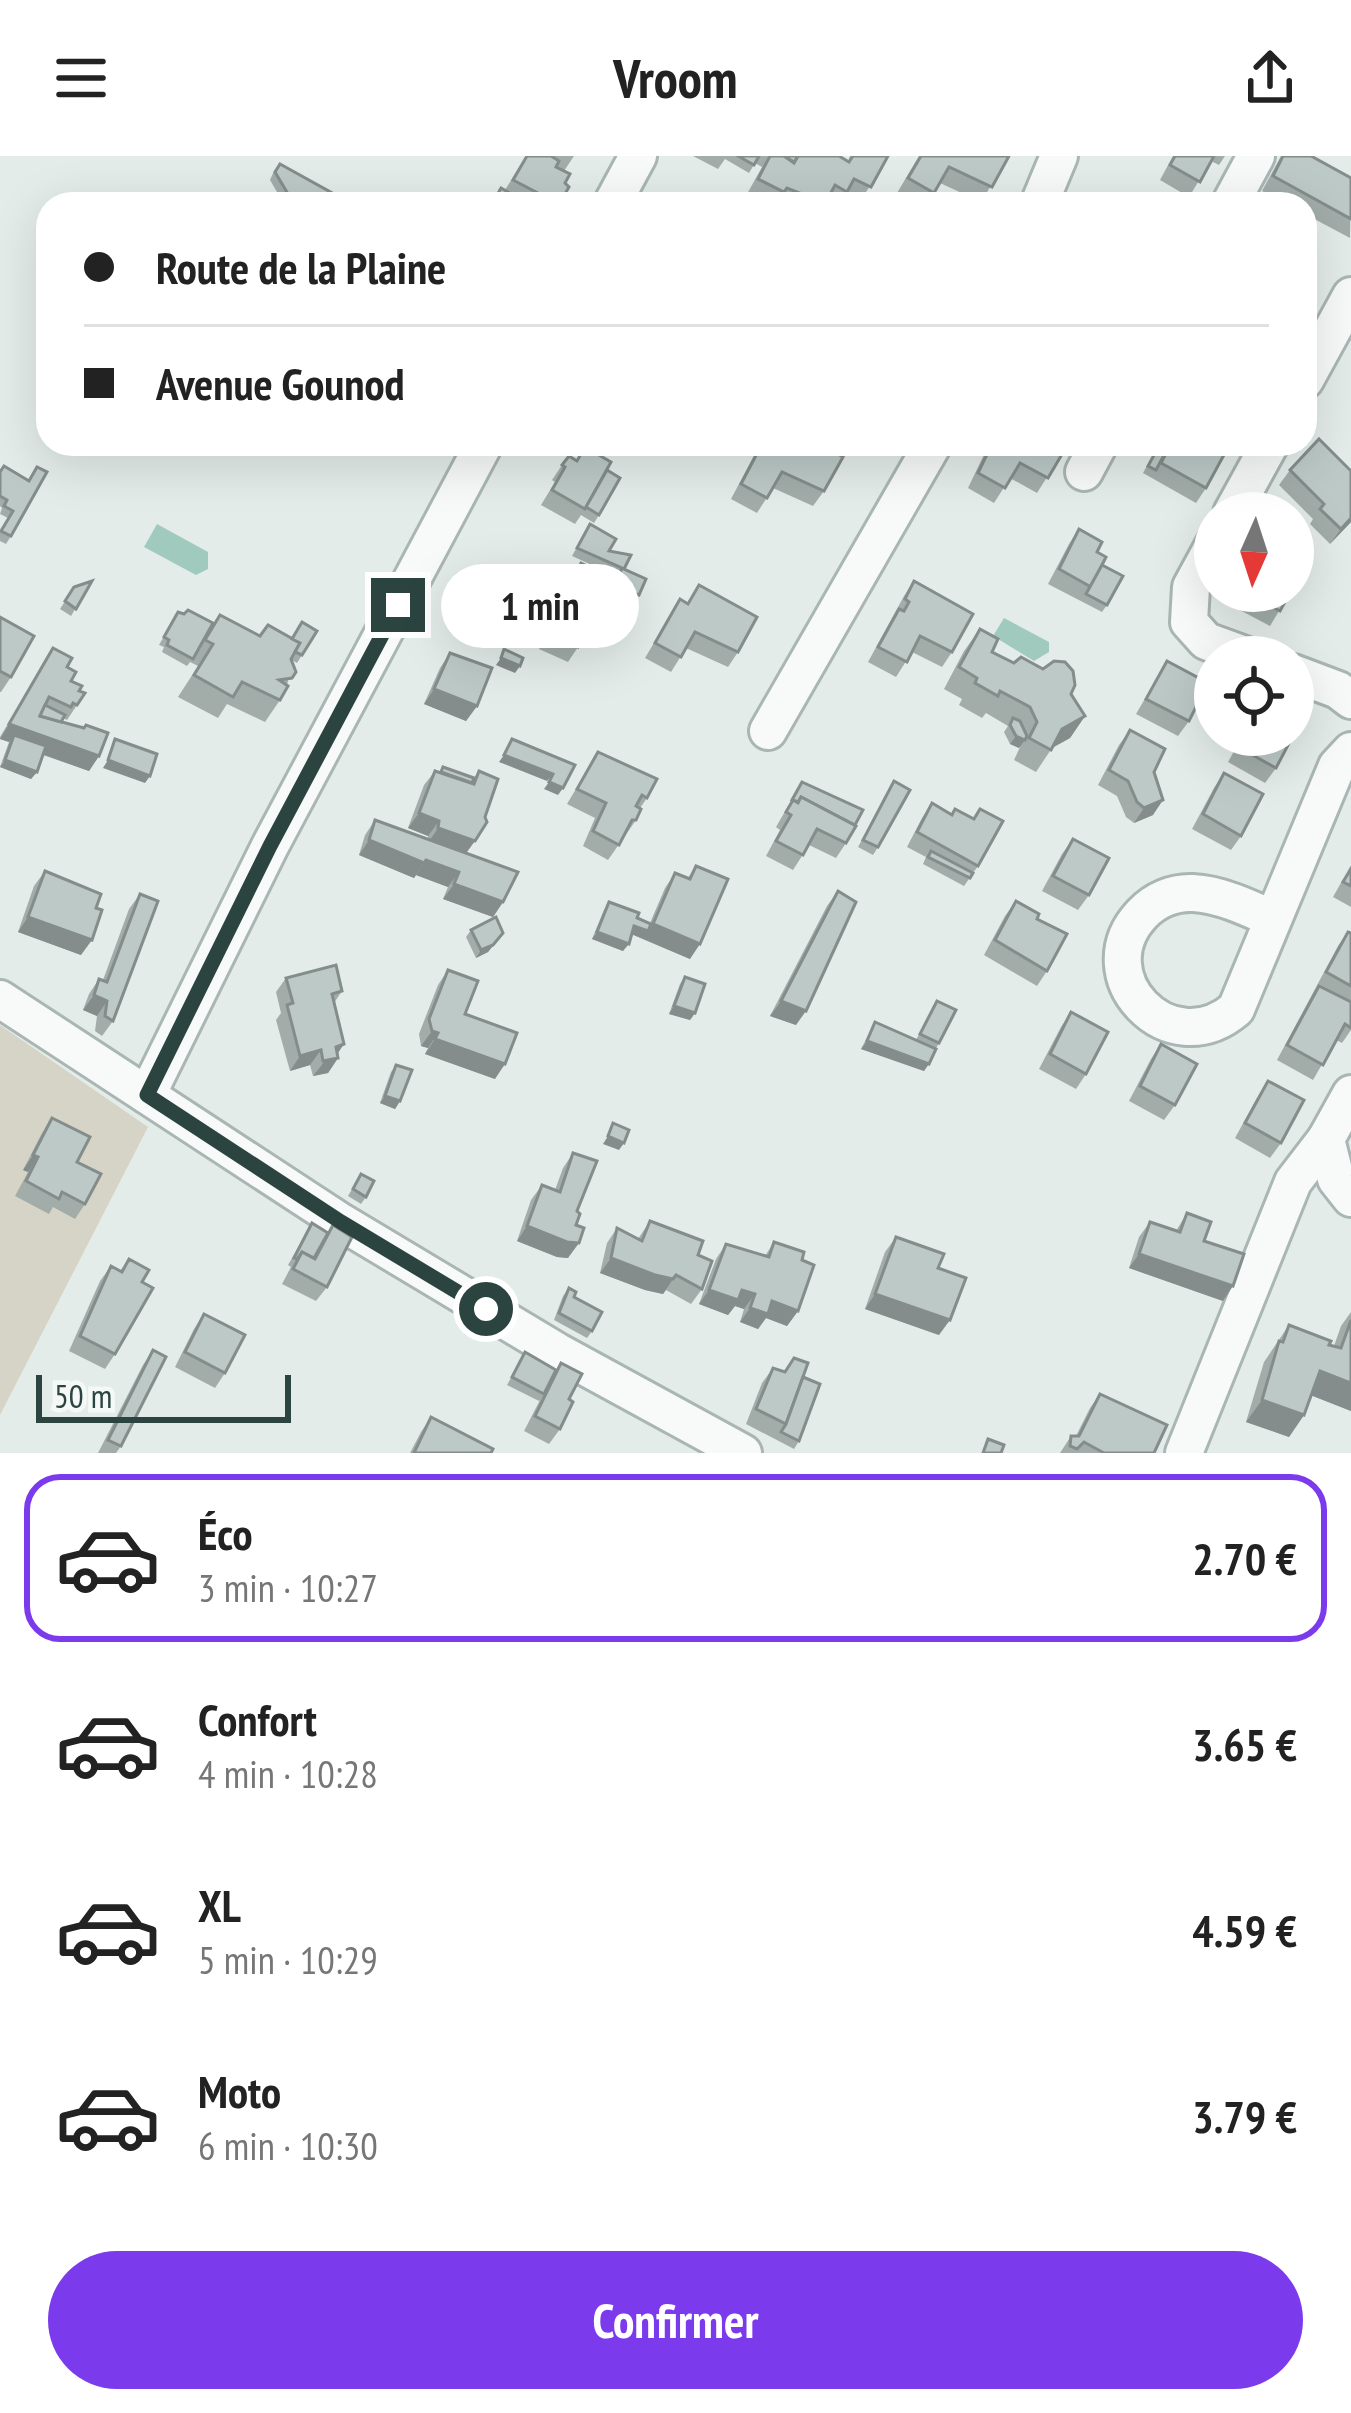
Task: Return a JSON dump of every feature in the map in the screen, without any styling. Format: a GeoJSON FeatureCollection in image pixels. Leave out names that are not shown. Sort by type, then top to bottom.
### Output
{"type":"FeatureCollection","features":[{"type":"Feature","properties":{"kind":"street"},"geometry":{"type":"LineString","coordinates":[[618,192],[638,156]]}},
{"type":"Feature","properties":{"kind":"street"},"geometry":{"type":"LineString","coordinates":[[1044,192],[1059,156]]}},
{"type":"Feature","properties":{"kind":"street"},"geometry":{"type":"LineString","coordinates":[[1236,192],[1256,156]]}},
{"type":"Feature","properties":{"kind":"street"},"geometry":{"type":"LineString","coordinates":[[1317,358],[1351,296]]}},
{"type":"Feature","properties":{"kind":"street"},"geometry":{"type":"LineString","coordinates":[[147,1095],[270,846],[478,456]]}},
{"type":"Feature","properties":{"kind":"street"},"geometry":{"type":"LineString","coordinates":[[768,731],[926,456]]}},
{"type":"Feature","properties":{"kind":"street"},"geometry":{"type":"LineString","coordinates":[[1244,492],[1263,456]]}},
{"type":"Feature","properties":{"kind":"street"},"geometry":{"type":"LineString","coordinates":[[1194,582],[1189,622],[1202,636]]}},
{"type":"Feature","properties":{"kind":"street"},"geometry":{"type":"LineString","coordinates":[[1314,681],[1351,700]]}},
{"type":"Feature","properties":{"kind":"street"},"geometry":{"type":"LineString","coordinates":[[1273,919],[1337,766],[1351,751]]}},
{"type":"Feature","properties":{"kind":"street"},"geometry":{"type":"LineString","coordinates":[[0,999],[341,1222],[558,1352],[743,1453]]}},
{"type":"Feature","properties":{"kind":"street"},"geometry":{"type":"LineString","coordinates":[[1184,1453],[1293,1182],[1326,1139],[1351,1094]]}},
{"type":"Feature","properties":{"kind":"street"},"geometry":{"type":"LineString","coordinates":[[1326,1139],[1336,1179],[1351,1198]]}},
{"type":"Feature","properties":{"kind":"shaded area"},"geometry":{"type":"Polygon","coordinates":[[[157,524],[208,552],[208,569],[196,575],[144,547],[157,524]]]}},
{"type":"Feature","properties":{"kind":"shaded area"},"geometry":{"type":"Polygon","coordinates":[[[1004,618],[1049,642],[1049,652],[1034,661],[993,636],[1004,618]]]}},
{"type":"Feature","properties":{"kind":"shaded area"},"geometry":{"type":"Polygon","coordinates":[[[0,1025],[148,1127],[0,1415],[0,1025]]]}},
{"type":"Feature","properties":{"kind":"building"},"geometry":{"type":"Polygon","coordinates":[[[527,156],[551,156],[559,161],[556,167],[570,174],[566,192],[536,192],[513,180],[527,156]]]}},
{"type":"Feature","properties":{"kind":"building"},"geometry":{"type":"Polygon","coordinates":[[[738,156],[759,156],[754,165],[738,156]]]}},
{"type":"Feature","properties":{"kind":"building"},"geometry":{"type":"Polygon","coordinates":[[[770,156],[784,156],[794,163],[798,156],[839,156],[849,162],[853,156],[888,156],[871,187],[854,179],[847,192],[835,185],[831,192],[787,188],[784,192],[758,179],[770,156]]]}},
{"type":"Feature","properties":{"kind":"building"},"geometry":{"type":"Polygon","coordinates":[[[921,156],[1009,156],[992,187],[949,167],[935,192],[908,178],[921,156]]]}},
{"type":"Feature","properties":{"kind":"building"},"geometry":{"type":"Polygon","coordinates":[[[1175,156],[1214,156],[1200,182],[1170,165],[1175,156]]]}},
{"type":"Feature","properties":{"kind":"building"},"geometry":{"type":"Polygon","coordinates":[[[1283,156],[1311,156],[1351,178],[1351,219],[1317,200],[1317,192],[1302,192],[1273,176],[1283,156]]]}},
{"type":"Feature","properties":{"kind":"building"},"geometry":{"type":"Polygon","coordinates":[[[280,164],[330,192],[287,192],[275,172],[280,164]]]}},
{"type":"Feature","properties":{"kind":"building"},"geometry":{"type":"Polygon","coordinates":[[[1319,439],[1351,471],[1351,518],[1341,529],[1320,509],[1324,504],[1314,492],[1290,470],[1303,456],[1317,456],[1319,439]]]}},
{"type":"Feature","properties":{"kind":"building"},"geometry":{"type":"Polygon","coordinates":[[[569,456],[577,461],[580,456],[601,456],[611,462],[585,509],[552,490],[569,456]]]}},
{"type":"Feature","properties":{"kind":"building"},"geometry":{"type":"Polygon","coordinates":[[[756,456],[843,457],[824,491],[782,472],[767,498],[741,484],[756,456]]]}},
{"type":"Feature","properties":{"kind":"building"},"geometry":{"type":"Polygon","coordinates":[[[986,456],[1061,456],[1048,478],[1020,463],[1005,488],[978,473],[986,456]]]}},
{"type":"Feature","properties":{"kind":"building"},"geometry":{"type":"Polygon","coordinates":[[[1153,456],[1164,456],[1156,470],[1148,466],[1153,456]]]}},
{"type":"Feature","properties":{"kind":"building"},"geometry":{"type":"Polygon","coordinates":[[[1165,456],[1223,456],[1206,488],[1161,463],[1165,456]]]}},
{"type":"Feature","properties":{"kind":"building"},"geometry":{"type":"Polygon","coordinates":[[[4,466],[29,481],[37,467],[47,472],[11,536],[1,531],[13,511],[0,496],[4,466]]]}},
{"type":"Feature","properties":{"kind":"building"},"geometry":{"type":"Polygon","coordinates":[[[607,470],[620,478],[599,515],[586,507],[607,470]]]}},
{"type":"Feature","properties":{"kind":"building"},"geometry":{"type":"Polygon","coordinates":[[[590,524],[616,539],[609,551],[631,555],[624,569],[646,579],[639,595],[615,584],[622,568],[577,548],[590,524]]]}},
{"type":"Feature","properties":{"kind":"building"},"geometry":{"type":"Polygon","coordinates":[[[1079,529],[1102,542],[1097,552],[1106,557],[1091,587],[1059,569],[1079,529]]]}},
{"type":"Feature","properties":{"kind":"building"},"geometry":{"type":"Polygon","coordinates":[[[581,563],[614,579],[578,647],[549,634],[581,563]]]}},
{"type":"Feature","properties":{"kind":"building"},"geometry":{"type":"Polygon","coordinates":[[[1102,565],[1123,576],[1107,605],[1086,594],[1102,565]]]}},
{"type":"Feature","properties":{"kind":"building"},"geometry":{"type":"Polygon","coordinates":[[[92,581],[76,609],[65,601],[74,587],[92,581]]]}},
{"type":"Feature","properties":{"kind":"building"},"geometry":{"type":"Polygon","coordinates":[[[914,581],[973,614],[952,652],[920,636],[907,662],[878,647],[899,609],[904,611],[909,602],[905,599],[914,581]]]}},
{"type":"Feature","properties":{"kind":"building"},"geometry":{"type":"Polygon","coordinates":[[[699,585],[757,617],[738,652],[695,632],[681,657],[655,643],[680,599],[688,604],[699,585]]]}},
{"type":"Feature","properties":{"kind":"building"},"geometry":{"type":"Polygon","coordinates":[[[188,610],[213,623],[193,659],[167,645],[169,640],[164,637],[178,612],[188,610]]]}},
{"type":"Feature","properties":{"kind":"building"},"geometry":{"type":"Polygon","coordinates":[[[220,615],[260,636],[268,625],[300,643],[291,659],[296,672],[292,678],[279,680],[288,686],[280,700],[242,682],[233,697],[194,675],[213,644],[205,640],[220,615]]]}},
{"type":"Feature","properties":{"kind":"building"},"geometry":{"type":"Polygon","coordinates":[[[0,617],[34,636],[11,677],[0,671],[0,617]]]}},
{"type":"Feature","properties":{"kind":"building"},"geometry":{"type":"Polygon","coordinates":[[[302,622],[317,631],[302,655],[295,652],[300,643],[292,639],[302,622]]]}},
{"type":"Feature","properties":{"kind":"building"},"geometry":{"type":"Polygon","coordinates":[[[980,629],[998,639],[992,652],[1014,663],[1021,657],[1043,669],[1054,661],[1065,662],[1073,671],[1071,694],[1085,716],[1062,729],[1051,750],[1029,738],[1037,722],[1030,707],[1000,691],[998,696],[959,667],[980,629]]]}},
{"type":"Feature","properties":{"kind":"building"},"geometry":{"type":"Polygon","coordinates":[[[53,648],[72,658],[67,667],[76,672],[71,681],[85,693],[71,707],[49,697],[40,716],[108,733],[99,756],[9,724],[53,648]]]}},
{"type":"Feature","properties":{"kind":"building"},"geometry":{"type":"Polygon","coordinates":[[[504,649],[523,658],[520,666],[501,658],[504,649]]]}},
{"type":"Feature","properties":{"kind":"building"},"geometry":{"type":"Polygon","coordinates":[[[450,653],[492,668],[477,706],[434,689],[450,653]]]}},
{"type":"Feature","properties":{"kind":"building"},"geometry":{"type":"Polygon","coordinates":[[[1167,661],[1194,675],[1194,711],[1189,721],[1146,699],[1167,661]]]}},
{"type":"Feature","properties":{"kind":"building"},"geometry":{"type":"Polygon","coordinates":[[[45,705],[65,715],[61,722],[40,716],[45,705]]]}},
{"type":"Feature","properties":{"kind":"building"},"geometry":{"type":"Polygon","coordinates":[[[1013,718],[1020,721],[1025,740],[1010,725],[1013,718]]]}},
{"type":"Feature","properties":{"kind":"building"},"geometry":{"type":"Polygon","coordinates":[[[1130,730],[1165,749],[1154,772],[1163,800],[1144,808],[1128,781],[1109,770],[1130,730]]]}},
{"type":"Feature","properties":{"kind":"building"},"geometry":{"type":"Polygon","coordinates":[[[14,735],[46,746],[37,772],[5,760],[14,735]]]}},
{"type":"Feature","properties":{"kind":"building"},"geometry":{"type":"Polygon","coordinates":[[[115,739],[157,754],[150,776],[108,760],[115,739]]]}},
{"type":"Feature","properties":{"kind":"building"},"geometry":{"type":"Polygon","coordinates":[[[512,739],[575,765],[563,788],[549,782],[553,774],[504,755],[512,739]]]}},
{"type":"Feature","properties":{"kind":"building"},"geometry":{"type":"Polygon","coordinates":[[[598,752],[657,779],[647,798],[642,795],[636,820],[619,845],[593,831],[606,803],[577,789],[598,752]]]}},
{"type":"Feature","properties":{"kind":"building"},"geometry":{"type":"Polygon","coordinates":[[[1254,756],[1282,756],[1276,768],[1254,756]]]}},
{"type":"Feature","properties":{"kind":"building"},"geometry":{"type":"Polygon","coordinates":[[[443,767],[474,778],[472,783],[441,772],[443,767]]]}},
{"type":"Feature","properties":{"kind":"building"},"geometry":{"type":"Polygon","coordinates":[[[435,771],[474,784],[479,771],[498,779],[487,822],[475,841],[438,828],[439,821],[419,813],[435,771]]]}},
{"type":"Feature","properties":{"kind":"building"},"geometry":{"type":"Polygon","coordinates":[[[1224,773],[1263,794],[1241,836],[1203,814],[1224,773]]]}},
{"type":"Feature","properties":{"kind":"building"},"geometry":{"type":"Polygon","coordinates":[[[894,781],[910,790],[878,847],[863,840],[894,781]]]}},
{"type":"Feature","properties":{"kind":"building"},"geometry":{"type":"Polygon","coordinates":[[[802,782],[863,810],[855,825],[801,797],[798,802],[792,800],[802,782]]]}},
{"type":"Feature","properties":{"kind":"building"},"geometry":{"type":"Polygon","coordinates":[[[801,797],[856,826],[846,843],[817,829],[803,855],[776,841],[791,815],[786,812],[801,797]]]}},
{"type":"Feature","properties":{"kind":"building"},"geometry":{"type":"Polygon","coordinates":[[[932,803],[952,815],[955,809],[974,819],[980,809],[1003,821],[978,866],[917,832],[932,803]]]}},
{"type":"Feature","properties":{"kind":"building"},"geometry":{"type":"Polygon","coordinates":[[[375,820],[518,872],[503,902],[454,884],[459,872],[369,840],[375,820]]]}},
{"type":"Feature","properties":{"kind":"building"},"geometry":{"type":"Polygon","coordinates":[[[1073,839],[1109,858],[1089,895],[1053,876],[1073,839]]]}},
{"type":"Feature","properties":{"kind":"building"},"geometry":{"type":"Polygon","coordinates":[[[931,851],[973,873],[970,878],[928,857],[931,851]]]}},
{"type":"Feature","properties":{"kind":"building"},"geometry":{"type":"Polygon","coordinates":[[[696,866],[728,879],[700,944],[653,924],[675,873],[690,879],[696,866]]]}},
{"type":"Feature","properties":{"kind":"building"},"geometry":{"type":"Polygon","coordinates":[[[45,871],[101,894],[96,908],[102,910],[92,940],[28,917],[45,871]]]}},
{"type":"Feature","properties":{"kind":"building"},"geometry":{"type":"Polygon","coordinates":[[[838,891],[856,902],[806,1011],[781,1001],[838,891]]]}},
{"type":"Feature","properties":{"kind":"building"},"geometry":{"type":"Polygon","coordinates":[[[140,894],[158,901],[113,1021],[105,1016],[107,1001],[94,995],[99,979],[107,982],[140,894]]]}},
{"type":"Feature","properties":{"kind":"building"},"geometry":{"type":"Polygon","coordinates":[[[1016,901],[1039,914],[1037,919],[1067,934],[1047,971],[995,940],[1016,901]]]}},
{"type":"Feature","properties":{"kind":"building"},"geometry":{"type":"Polygon","coordinates":[[[609,902],[639,913],[637,918],[651,924],[648,931],[634,926],[629,944],[597,932],[609,902]]]}},
{"type":"Feature","properties":{"kind":"building"},"geometry":{"type":"Polygon","coordinates":[[[496,917],[503,933],[481,950],[471,930],[496,917]]]}},
{"type":"Feature","properties":{"kind":"building"},"geometry":{"type":"Polygon","coordinates":[[[1351,933],[1351,986],[1326,972],[1351,933]]]}},
{"type":"Feature","properties":{"kind":"building"},"geometry":{"type":"Polygon","coordinates":[[[336,965],[342,991],[332,994],[344,1044],[336,1047],[338,1058],[323,1061],[321,1050],[300,1056],[287,1005],[293,1003],[286,978],[336,965]]]}},
{"type":"Feature","properties":{"kind":"building"},"geometry":{"type":"Polygon","coordinates":[[[448,970],[478,981],[465,1014],[517,1033],[505,1064],[435,1039],[438,1033],[432,1031],[429,1019],[448,970]]]}},
{"type":"Feature","properties":{"kind":"building"},"geometry":{"type":"Polygon","coordinates":[[[685,977],[705,984],[695,1013],[674,1006],[685,977]]]}},
{"type":"Feature","properties":{"kind":"building"},"geometry":{"type":"Polygon","coordinates":[[[1319,986],[1351,1002],[1351,1028],[1345,1024],[1323,1065],[1287,1045],[1319,986]]]}},
{"type":"Feature","properties":{"kind":"building"},"geometry":{"type":"Polygon","coordinates":[[[937,1001],[956,1010],[939,1043],[920,1034],[937,1001]]]}},
{"type":"Feature","properties":{"kind":"building"},"geometry":{"type":"Polygon","coordinates":[[[1071,1012],[1108,1032],[1086,1074],[1050,1054],[1071,1012]]]}},
{"type":"Feature","properties":{"kind":"building"},"geometry":{"type":"Polygon","coordinates":[[[875,1022],[936,1049],[929,1064],[867,1041],[875,1022]]]}},
{"type":"Feature","properties":{"kind":"building"},"geometry":{"type":"Polygon","coordinates":[[[1161,1044],[1197,1064],[1175,1105],[1140,1086],[1161,1044]]]}},
{"type":"Feature","properties":{"kind":"building"},"geometry":{"type":"Polygon","coordinates":[[[396,1065],[412,1070],[400,1101],[385,1096],[396,1065]]]}},
{"type":"Feature","properties":{"kind":"building"},"geometry":{"type":"Polygon","coordinates":[[[1268,1081],[1304,1100],[1281,1143],[1245,1123],[1268,1081]]]}},
{"type":"Feature","properties":{"kind":"building"},"geometry":{"type":"Polygon","coordinates":[[[52,1118],[90,1137],[77,1162],[101,1174],[85,1204],[62,1192],[59,1199],[26,1181],[52,1118]]]}},
{"type":"Feature","properties":{"kind":"building"},"geometry":{"type":"Polygon","coordinates":[[[613,1123],[629,1130],[624,1143],[608,1136],[613,1123]]]}},
{"type":"Feature","properties":{"kind":"building"},"geometry":{"type":"Polygon","coordinates":[[[573,1153],[597,1161],[577,1211],[576,1225],[584,1228],[579,1243],[527,1226],[542,1185],[560,1192],[573,1153]]]}},
{"type":"Feature","properties":{"kind":"building"},"geometry":{"type":"Polygon","coordinates":[[[361,1174],[374,1181],[366,1197],[353,1189],[361,1174]]]}},
{"type":"Feature","properties":{"kind":"building"},"geometry":{"type":"Polygon","coordinates":[[[1187,1213],[1211,1222],[1204,1241],[1244,1254],[1233,1286],[1139,1254],[1150,1222],[1180,1232],[1187,1213]]]}},
{"type":"Feature","properties":{"kind":"building"},"geometry":{"type":"Polygon","coordinates":[[[650,1221],[703,1241],[698,1255],[712,1261],[702,1289],[676,1275],[673,1279],[655,1275],[611,1258],[617,1228],[642,1241],[650,1221]]]}},
{"type":"Feature","properties":{"kind":"building"},"geometry":{"type":"Polygon","coordinates":[[[312,1223],[328,1233],[314,1258],[302,1252],[294,1258],[312,1223]]]}},
{"type":"Feature","properties":{"kind":"building"},"geometry":{"type":"Polygon","coordinates":[[[333,1225],[352,1237],[327,1287],[293,1269],[302,1252],[315,1259],[333,1225]]]}},
{"type":"Feature","properties":{"kind":"building"},"geometry":{"type":"Polygon","coordinates":[[[896,1237],[944,1254],[938,1268],[966,1278],[950,1320],[875,1294],[896,1237]]]}},
{"type":"Feature","properties":{"kind":"building"},"geometry":{"type":"Polygon","coordinates":[[[774,1242],[804,1252],[802,1260],[814,1265],[798,1311],[772,1301],[768,1314],[750,1308],[755,1294],[742,1290],[738,1300],[709,1290],[726,1244],[769,1257],[774,1242]]]}},
{"type":"Feature","properties":{"kind":"building"},"geometry":{"type":"Polygon","coordinates":[[[129,1259],[149,1270],[142,1282],[153,1288],[115,1354],[80,1336],[111,1266],[122,1272],[129,1259]]]}},
{"type":"Feature","properties":{"kind":"building"},"geometry":{"type":"Polygon","coordinates":[[[569,1288],[576,1292],[574,1297],[602,1312],[592,1331],[559,1313],[569,1288]]]}},
{"type":"Feature","properties":{"kind":"building"},"geometry":{"type":"Polygon","coordinates":[[[204,1314],[245,1335],[225,1373],[185,1352],[204,1314]]]}},
{"type":"Feature","properties":{"kind":"building"},"geometry":{"type":"Polygon","coordinates":[[[1351,1320],[1351,1383],[1320,1371],[1304,1415],[1262,1400],[1279,1341],[1283,1342],[1289,1325],[1341,1348],[1351,1320]]]}},
{"type":"Feature","properties":{"kind":"building"},"geometry":{"type":"Polygon","coordinates":[[[153,1350],[166,1357],[121,1446],[108,1440],[153,1350]]]}},
{"type":"Feature","properties":{"kind":"building"},"geometry":{"type":"Polygon","coordinates":[[[525,1352],[556,1370],[544,1394],[512,1377],[525,1352]]]}},
{"type":"Feature","properties":{"kind":"building"},"geometry":{"type":"Polygon","coordinates":[[[794,1358],[808,1363],[786,1424],[756,1409],[773,1368],[785,1372],[794,1358]]]}},
{"type":"Feature","properties":{"kind":"building"},"geometry":{"type":"Polygon","coordinates":[[[561,1363],[582,1374],[560,1429],[535,1416],[561,1363]]]}},
{"type":"Feature","properties":{"kind":"building"},"geometry":{"type":"Polygon","coordinates":[[[803,1377],[820,1384],[799,1441],[781,1432],[803,1377]]]}},
{"type":"Feature","properties":{"kind":"building"},"geometry":{"type":"Polygon","coordinates":[[[1100,1394],[1167,1425],[1154,1453],[1104,1453],[1084,1442],[1077,1449],[1070,1446],[1071,1436],[1079,1436],[1100,1394]]]}},
{"type":"Feature","properties":{"kind":"building"},"geometry":{"type":"Polygon","coordinates":[[[431,1417],[493,1449],[491,1453],[414,1453],[431,1417]]]}},
{"type":"Feature","properties":{"kind":"building"},"geometry":{"type":"Polygon","coordinates":[[[988,1439],[1004,1445],[1001,1453],[983,1453],[988,1439]]]}},
{"type":"Feature","properties":{"kind":"route"},"geometry":{"type":"LineString","coordinates":[[398,605],[270,846],[147,1095],[341,1222],[486,1309]]}}]}
